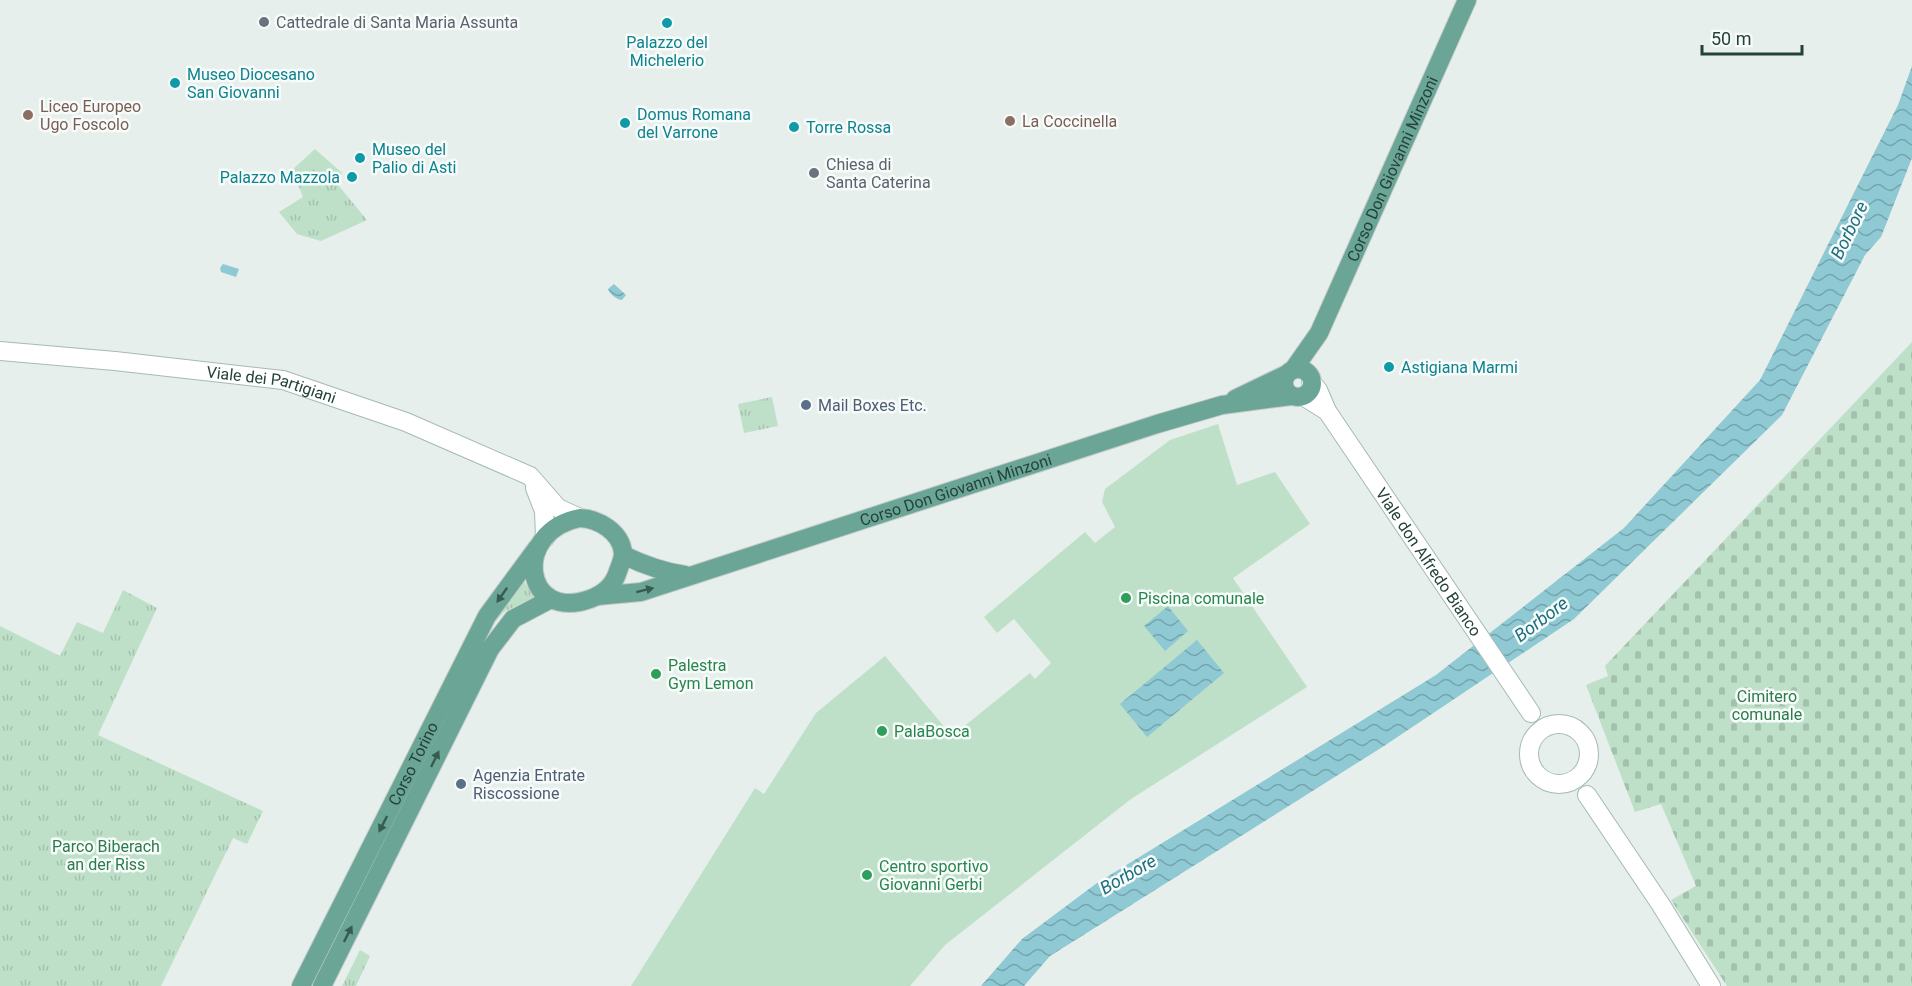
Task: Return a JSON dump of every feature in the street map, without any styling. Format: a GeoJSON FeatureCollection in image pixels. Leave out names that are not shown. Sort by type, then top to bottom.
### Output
{"type":"FeatureCollection","features":[{"type":"Feature","properties":{"kind":"main road","name":"Corso Don Giovanni Minzoni"},"geometry":{"type":"LineString","coordinates":[[597,596],[641,592],[1157,424],[1299,382],[1467,0]]}},
{"type":"Feature","properties":{"kind":"main road"},"geometry":{"type":"LineString","coordinates":[[580,518],[597,521],[606,527],[620,544],[623,555],[616,578],[607,590],[583,601],[564,603],[551,599],[540,590],[534,576],[533,564],[541,543],[554,528],[566,521],[580,518]]}},
{"type":"Feature","properties":{"kind":"main road","name":"Corso Torino"},"geometry":{"type":"LineString","coordinates":[[301,986],[487,616],[541,543]]}},
{"type":"Feature","properties":{"kind":"main road","name":"Corso Don Giovanni Minzoni"},"geometry":{"type":"LineString","coordinates":[[623,555],[667,572],[690,575]]}},
{"type":"Feature","properties":{"kind":"main road","name":"Corso Torino"},"geometry":{"type":"LineString","coordinates":[[322,986],[490,649],[513,619],[551,599]]}},
{"type":"Feature","properties":{"kind":"street","name":"Viale dei Partigiani"},"geometry":{"type":"LineString","coordinates":[[0,351],[283,380],[406,422],[530,476],[558,508],[580,518]]}},
{"type":"Feature","properties":{"kind":"street","name":"Viale don Alfredo Bianco"},"geometry":{"type":"LineString","coordinates":[[1299,382],[1327,411],[1543,730]]}},
{"type":"Feature","properties":{"kind":"street"},"geometry":{"type":"LineString","coordinates":[[530,476],[544,511],[541,543]]}},
{"type":"Feature","properties":{"kind":"street"},"geometry":{"type":"LineString","coordinates":[[1568,725],[1584,736],[1590,754],[1588,764],[1576,778],[1558,785],[1548,783],[1533,770],[1529,752],[1543,730],[1568,725]]}},
{"type":"Feature","properties":{"kind":"street"},"geometry":{"type":"LineString","coordinates":[[1576,778],[1661,905],[1711,986]]}},
{"type":"Feature","properties":{"kind":"green space"},"geometry":{"type":"Polygon","coordinates":[[[315,149],[342,173],[334,180],[367,220],[321,241],[297,234],[279,212],[303,197],[292,170],[315,149]]]}},
{"type":"Feature","properties":{"kind":"green space","name":"Cimitero comunale"},"geometry":{"type":"Polygon","coordinates":[[[1912,342],[1912,986],[1727,986],[1671,900],[1696,886],[1661,804],[1635,812],[1586,685],[1608,676],[1605,666],[1912,342]]]}},
{"type":"Feature","properties":{"kind":"green space"},"geometry":{"type":"Polygon","coordinates":[[[772,397],[778,426],[744,433],[738,404],[772,397]]]}},
{"type":"Feature","properties":{"kind":"green space"},"geometry":{"type":"Polygon","coordinates":[[[1218,424],[1237,485],[1275,472],[1310,524],[1233,578],[1307,687],[1131,799],[945,945],[910,986],[631,986],[755,788],[764,794],[816,713],[885,656],[952,736],[1030,673],[1035,679],[1051,663],[1014,619],[997,633],[984,617],[1085,532],[1095,543],[1115,527],[1102,502],[1105,489],[1170,440],[1218,424]]]}},
{"type":"Feature","properties":{"kind":"green space"},"geometry":{"type":"Polygon","coordinates":[[[524,581],[534,597],[504,612],[488,630],[524,581]]]}},
{"type":"Feature","properties":{"kind":"green space","name":"Parco Biberach an der Riss"},"geometry":{"type":"Polygon","coordinates":[[[123,590],[157,608],[98,735],[263,811],[247,844],[233,838],[161,986],[0,986],[0,626],[60,656],[77,622],[103,633],[123,590]]]}},
{"type":"Feature","properties":{"kind":"green space"},"geometry":{"type":"Polygon","coordinates":[[[360,950],[370,956],[356,986],[342,986],[360,950]]]}},
{"type":"Feature","properties":{"kind":"water","name":"Borbore"},"geometry":{"type":"Polygon","coordinates":[[[1912,66],[1912,158],[1881,237],[1865,255],[1782,415],[1574,619],[1384,746],[1050,956],[1024,986],[981,986],[1022,939],[1097,883],[1436,675],[1624,528],[1760,380],[1898,105],[1912,66]]]}},
{"type":"Feature","properties":{"kind":"water"},"geometry":{"type":"Polygon","coordinates":[[[223,264],[239,269],[236,277],[221,272],[220,268],[223,264]]]}},
{"type":"Feature","properties":{"kind":"water"},"geometry":{"type":"Polygon","coordinates":[[[614,284],[626,295],[622,300],[610,293],[608,289],[614,284]]]}},
{"type":"Feature","properties":{"kind":"water"},"geometry":{"type":"Polygon","coordinates":[[[1168,606],[1188,631],[1165,651],[1144,626],[1168,606]]]}},
{"type":"Feature","properties":{"kind":"water"},"geometry":{"type":"Polygon","coordinates":[[[1197,640],[1224,673],[1147,737],[1120,704],[1197,640]]]}},
{"type":"Feature","properties":{"kind":"place","name":"Cattedrale di Santa Maria Assunta"},"geometry":{"type":"Point","coordinates":[264,22]}},
{"type":"Feature","properties":{"kind":"place","name":"Palazzo del Michelerio"},"geometry":{"type":"Point","coordinates":[667,23]}},
{"type":"Feature","properties":{"kind":"place","name":"Museo Diocesano San Giovanni"},"geometry":{"type":"Point","coordinates":[175,83]}},
{"type":"Feature","properties":{"kind":"place","name":"Liceo Europeo Ugo Foscolo"},"geometry":{"type":"Point","coordinates":[28,115]}},
{"type":"Feature","properties":{"kind":"place","name":"La Coccinella"},"geometry":{"type":"Point","coordinates":[1010,121]}},
{"type":"Feature","properties":{"kind":"place","name":"Domus Romana del Varrone"},"geometry":{"type":"Point","coordinates":[625,123]}},
{"type":"Feature","properties":{"kind":"place","name":"Torre Rossa"},"geometry":{"type":"Point","coordinates":[794,127]}},
{"type":"Feature","properties":{"kind":"place","name":"Museo del Palio di Asti"},"geometry":{"type":"Point","coordinates":[360,158]}},
{"type":"Feature","properties":{"kind":"place","name":"Chiesa di Santa Caterina"},"geometry":{"type":"Point","coordinates":[814,173]}},
{"type":"Feature","properties":{"kind":"place","name":"Palazzo Mazzola"},"geometry":{"type":"Point","coordinates":[352,177]}},
{"type":"Feature","properties":{"kind":"place","name":"Astigiana Marmi"},"geometry":{"type":"Point","coordinates":[1389,367]}},
{"type":"Feature","properties":{"kind":"place","name":"Mail Boxes Etc."},"geometry":{"type":"Point","coordinates":[806,405]}},
{"type":"Feature","properties":{"kind":"place","name":"Piscina comunale"},"geometry":{"type":"Point","coordinates":[1126,598]}},
{"type":"Feature","properties":{"kind":"place","name":"Palestra Gym Lemon"},"geometry":{"type":"Point","coordinates":[656,674]}},
{"type":"Feature","properties":{"kind":"place","name":"PalaBosca"},"geometry":{"type":"Point","coordinates":[882,731]}},
{"type":"Feature","properties":{"kind":"place","name":"Agenzia Entrate Riscossione"},"geometry":{"type":"Point","coordinates":[461,784]}},
{"type":"Feature","properties":{"kind":"place","name":"Centro sportivo Giovanni Gerbi"},"geometry":{"type":"Point","coordinates":[867,875]}}]}
